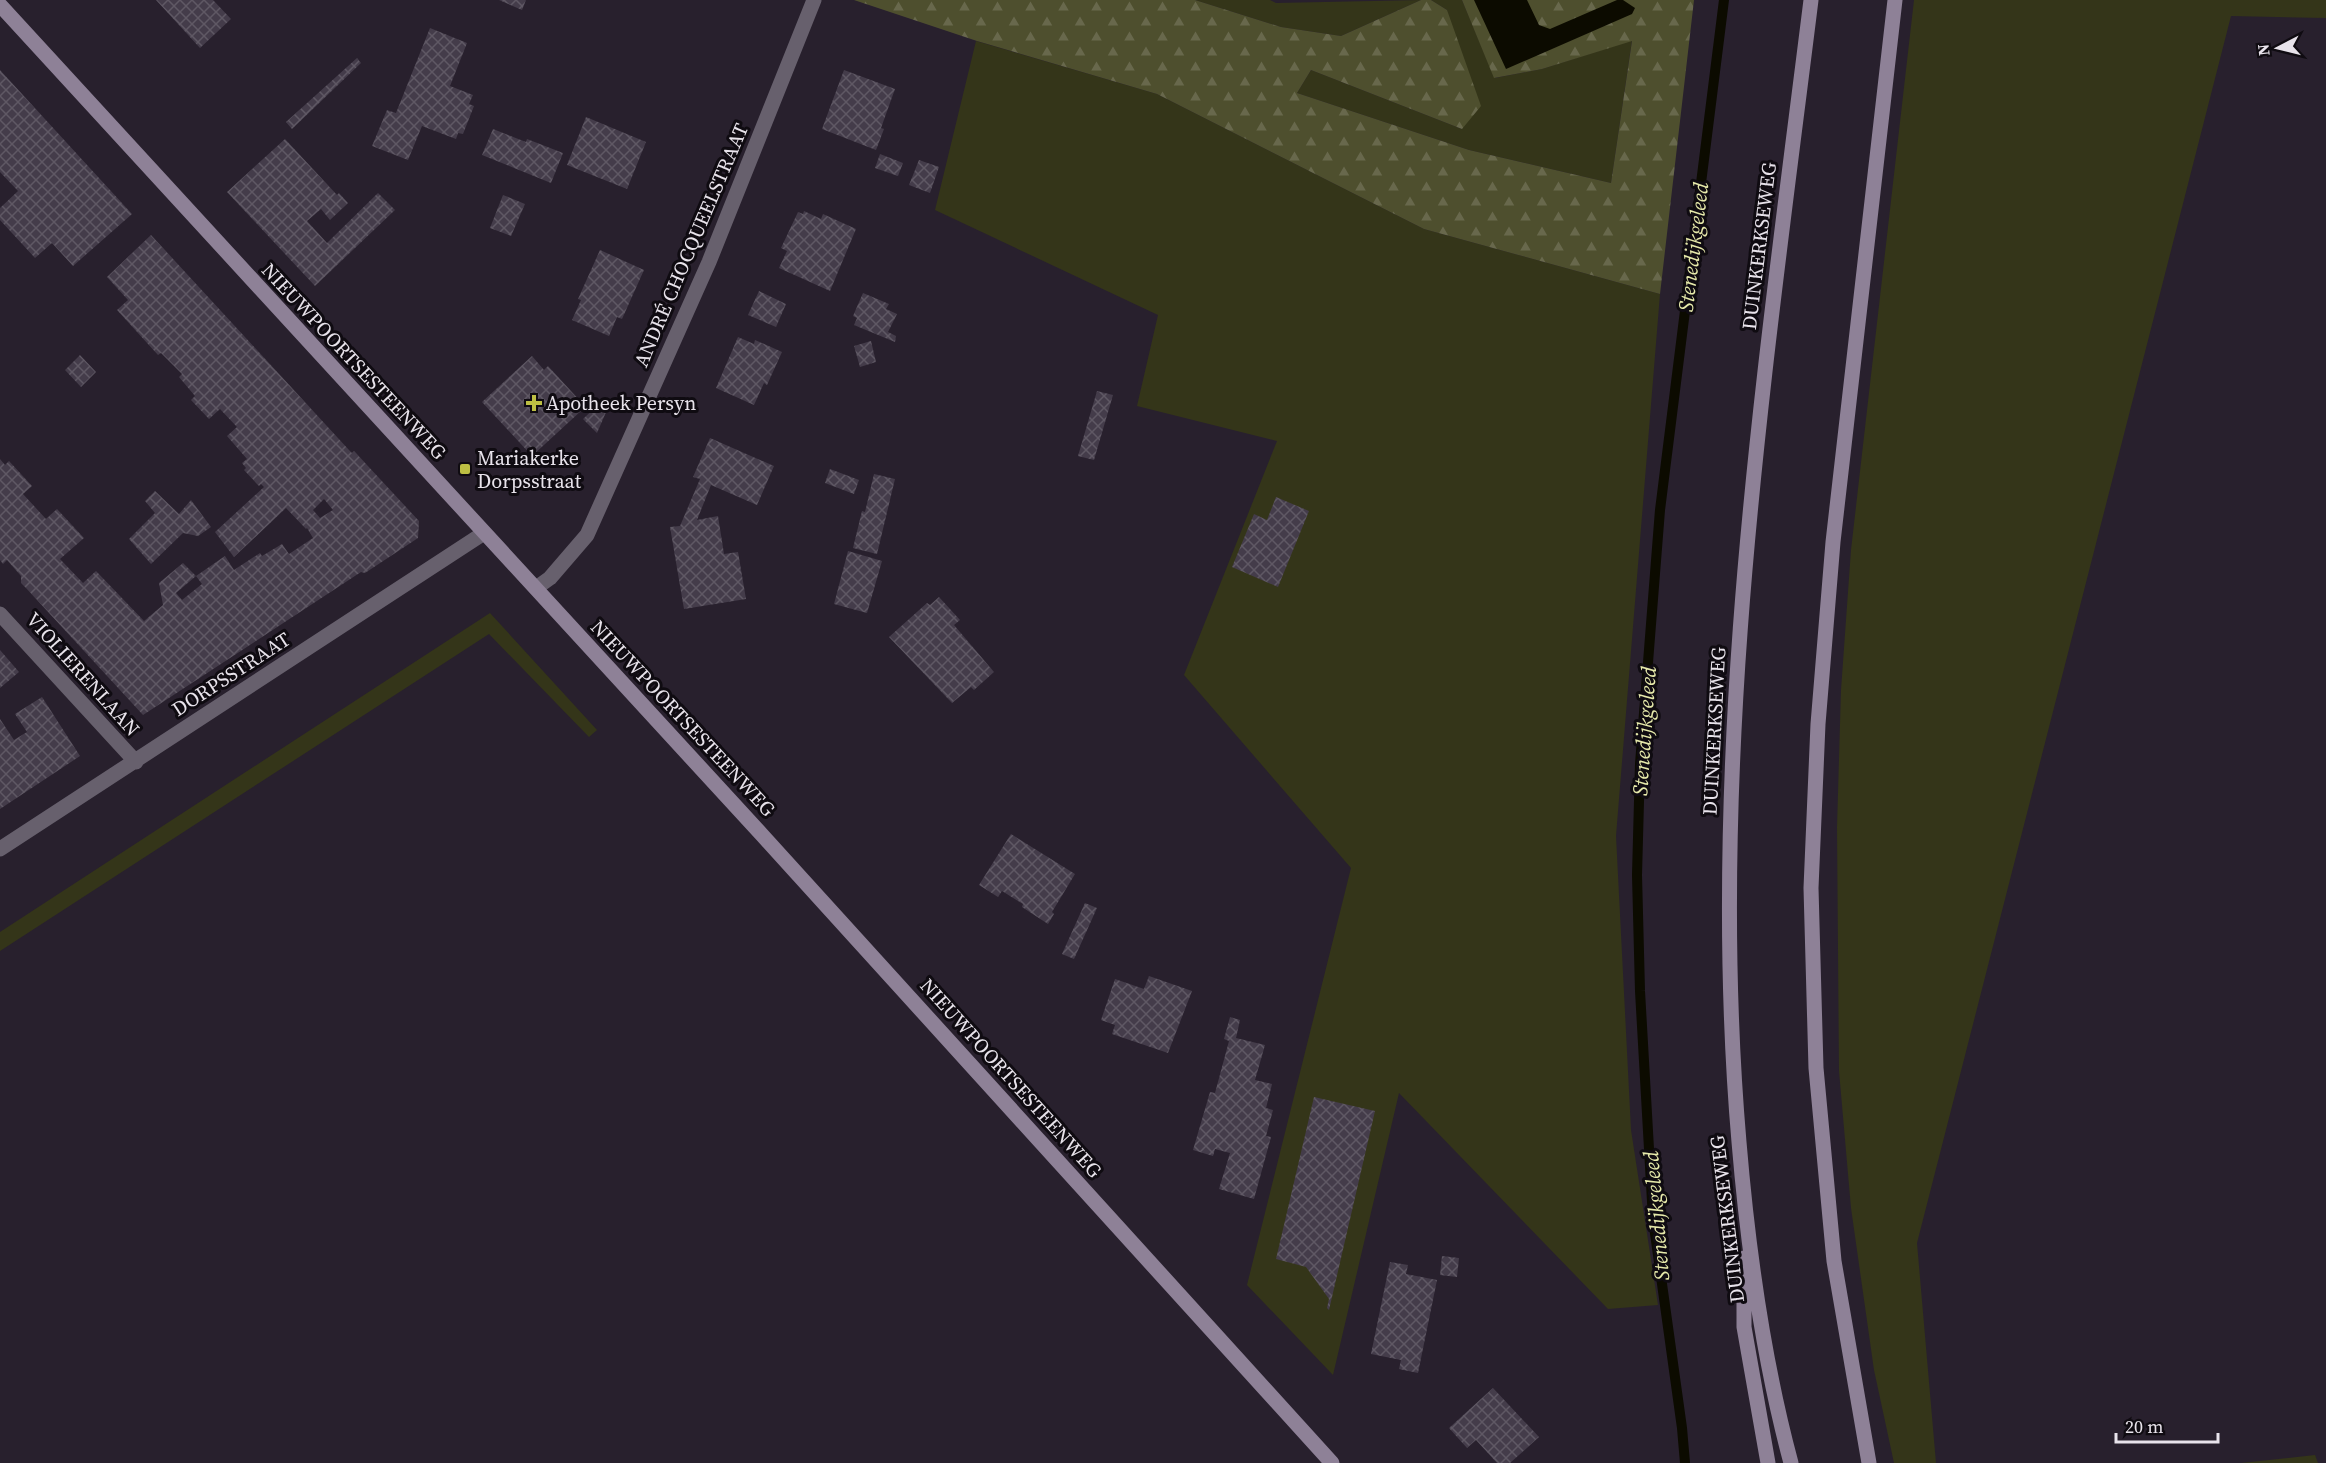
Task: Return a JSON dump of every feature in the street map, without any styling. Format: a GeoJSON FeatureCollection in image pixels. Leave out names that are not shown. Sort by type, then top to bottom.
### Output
{"type":"FeatureCollection","features":[{"type":"Feature","properties":{"kind":"main road","name":"DUINKERKSEWEG"},"geometry":{"type":"LineString","coordinates":[[1791,1463],[1765,1348],[1744,1201],[1732,1060],[1729,951],[1730,827],[1736,667],[1765,367],[1811,0]]}},
{"type":"Feature","properties":{"kind":"main road"},"geometry":{"type":"LineString","coordinates":[[1869,1463],[1834,1261],[1816,1068],[1811,888],[1818,724],[1833,542],[1895,0]]}},
{"type":"Feature","properties":{"kind":"main road","name":"NIEUWPOORTSESTEENWEG"},"geometry":{"type":"LineString","coordinates":[[0,5],[536,588],[1332,1463]]}},
{"type":"Feature","properties":{"kind":"main road"},"geometry":{"type":"LineString","coordinates":[[1744,1201],[1744,1327],[1768,1463]]}},
{"type":"Feature","properties":{"kind":"street","name":"ANDRÉ CHOCQUEELSTRAAT"},"geometry":{"type":"LineString","coordinates":[[536,588],[550,578],[587,535],[709,262],[814,0]]}},
{"type":"Feature","properties":{"kind":"street","name":"DORPSSTRAAT"},"geometry":{"type":"LineString","coordinates":[[0,849],[484,533]]}},
{"type":"Feature","properties":{"kind":"street","name":"VIOLIERENLAAN"},"geometry":{"type":"LineString","coordinates":[[0,614],[136,762]]}},
{"type":"Feature","properties":{"kind":"green space"},"geometry":{"type":"Polygon","coordinates":[[[854,0],[1195,0],[1281,27],[1341,36],[1421,0],[1431,0],[1447,10],[1481,106],[1462,129],[1311,70],[1297,93],[1469,150],[1611,183],[1632,41],[1542,69],[1494,78],[1462,0],[1694,0],[1660,294],[1424,229],[1157,94],[977,41],[854,0]]]}},
{"type":"Feature","properties":{"kind":"green space"},"geometry":{"type":"Polygon","coordinates":[[[1195,0],[1270,0],[1276,3],[1421,0],[1341,36],[1281,27],[1195,0]]]}},
{"type":"Feature","properties":{"kind":"green space"},"geometry":{"type":"Polygon","coordinates":[[[1431,0],[1462,0],[1495,78],[1542,69],[1632,40],[1611,183],[1469,150],[1297,93],[1311,70],[1462,129],[1447,10],[1431,0]]]}},
{"type":"Feature","properties":{"kind":"green space"},"geometry":{"type":"Polygon","coordinates":[[[1914,0],[2326,0],[2326,18],[2231,16],[1917,1243],[1936,1463],[1894,1463],[1874,1370],[1851,1208],[1839,1071],[1837,828],[1841,690],[1851,550],[1914,0]]]}},
{"type":"Feature","properties":{"kind":"green space"},"geometry":{"type":"Polygon","coordinates":[[[976,41],[1157,94],[1424,229],[1660,294],[1616,836],[1631,1130],[1658,1305],[1608,1309],[1399,1093],[1333,1375],[1247,1285],[1351,868],[1184,675],[1277,441],[1137,406],[1158,315],[935,210],[976,41]]]}},
{"type":"Feature","properties":{"kind":"green space"},"geometry":{"type":"Polygon","coordinates":[[[490,613],[597,730],[589,737],[489,634],[0,951],[0,932],[490,613]]]}},
{"type":"Feature","properties":{"kind":"green space"},"geometry":{"type":"Polygon","coordinates":[[[2315,1455],[2318,1463],[2241,1463],[2315,1455]]]}},
{"type":"Feature","properties":{"kind":"shaded area"},"geometry":{"type":"Polygon","coordinates":[[[1474,0],[1527,0],[1539,25],[1550,29],[1617,0],[1623,0],[1635,8],[1632,14],[1506,69],[1474,0]]]}},
{"type":"Feature","properties":{"kind":"building"},"geometry":{"type":"Polygon","coordinates":[[[156,0],[213,0],[231,19],[200,48],[156,0]]]}},
{"type":"Feature","properties":{"kind":"building"},"geometry":{"type":"Polygon","coordinates":[[[499,0],[526,0],[522,10],[499,0]]]}},
{"type":"Feature","properties":{"kind":"building"},"geometry":{"type":"Polygon","coordinates":[[[430,28],[467,43],[450,86],[473,95],[469,104],[474,106],[463,134],[458,133],[456,139],[422,126],[408,160],[372,146],[387,110],[396,113],[430,28]]]}},
{"type":"Feature","properties":{"kind":"building"},"geometry":{"type":"Polygon","coordinates":[[[357,58],[361,63],[292,129],[286,122],[357,58]]]}},
{"type":"Feature","properties":{"kind":"building"},"geometry":{"type":"Polygon","coordinates":[[[0,70],[132,214],[73,266],[52,243],[35,258],[0,220],[0,208],[18,191],[0,172],[0,70]]]}},
{"type":"Feature","properties":{"kind":"building"},"geometry":{"type":"Polygon","coordinates":[[[844,70],[895,89],[876,150],[822,129],[844,70]]]}},
{"type":"Feature","properties":{"kind":"building"},"geometry":{"type":"Polygon","coordinates":[[[586,117],[646,142],[627,189],[567,165],[586,117]]]}},
{"type":"Feature","properties":{"kind":"building"},"geometry":{"type":"Polygon","coordinates":[[[493,129],[563,153],[551,183],[482,155],[493,129]]]}},
{"type":"Feature","properties":{"kind":"building"},"geometry":{"type":"Polygon","coordinates":[[[285,139],[337,195],[339,193],[348,203],[330,220],[321,209],[307,221],[327,243],[378,193],[395,210],[315,286],[227,192],[285,139]]]}},
{"type":"Feature","properties":{"kind":"building"},"geometry":{"type":"Polygon","coordinates":[[[880,154],[903,163],[898,176],[875,168],[880,154]]]}},
{"type":"Feature","properties":{"kind":"building"},"geometry":{"type":"Polygon","coordinates":[[[919,160],[939,167],[930,193],[909,185],[919,160]]]}},
{"type":"Feature","properties":{"kind":"building"},"geometry":{"type":"Polygon","coordinates":[[[503,195],[525,204],[511,236],[490,228],[503,195]]]}},
{"type":"Feature","properties":{"kind":"building"},"geometry":{"type":"Polygon","coordinates":[[[804,211],[821,219],[823,214],[856,229],[830,291],[779,268],[787,251],[781,248],[798,212],[803,214],[804,211]]]}},
{"type":"Feature","properties":{"kind":"building"},"geometry":{"type":"Polygon","coordinates":[[[151,235],[349,450],[352,453],[354,451],[419,521],[418,538],[365,573],[361,572],[143,715],[21,583],[21,576],[7,560],[3,564],[0,560],[0,459],[5,465],[9,461],[32,486],[23,494],[46,519],[57,509],[84,538],[60,559],[83,583],[96,571],[144,621],[163,605],[159,583],[183,563],[196,576],[225,556],[234,570],[260,553],[262,556],[282,544],[289,554],[313,538],[307,528],[286,508],[234,557],[215,532],[264,487],[261,484],[259,486],[244,470],[246,468],[242,463],[247,459],[227,436],[237,427],[220,409],[209,419],[191,400],[195,396],[179,377],[182,374],[161,353],[158,355],[117,310],[128,300],[107,277],[151,235]],[[324,499],[313,510],[320,518],[333,510],[324,499]],[[196,576],[176,593],[182,600],[202,584],[196,576]]]}},
{"type":"Feature","properties":{"kind":"building"},"geometry":{"type":"Polygon","coordinates":[[[600,250],[644,270],[622,319],[617,317],[609,336],[572,320],[581,300],[578,299],[600,250]]]}},
{"type":"Feature","properties":{"kind":"building"},"geometry":{"type":"Polygon","coordinates":[[[759,291],[786,304],[776,327],[748,315],[759,291]]]}},
{"type":"Feature","properties":{"kind":"building"},"geometry":{"type":"Polygon","coordinates":[[[863,293],[889,304],[886,309],[897,314],[888,332],[896,336],[895,342],[854,325],[857,318],[853,316],[863,293]]]}},
{"type":"Feature","properties":{"kind":"building"},"geometry":{"type":"Polygon","coordinates":[[[738,337],[754,344],[755,340],[782,352],[767,385],[764,383],[754,405],[716,388],[738,337]]]}},
{"type":"Feature","properties":{"kind":"building"},"geometry":{"type":"Polygon","coordinates":[[[871,341],[876,362],[860,367],[854,346],[871,341]]]}},
{"type":"Feature","properties":{"kind":"building"},"geometry":{"type":"Polygon","coordinates":[[[80,355],[96,372],[81,387],[65,370],[80,355]]]}},
{"type":"Feature","properties":{"kind":"building"},"geometry":{"type":"Polygon","coordinates":[[[532,356],[544,370],[548,366],[582,403],[579,406],[582,410],[532,456],[482,402],[532,356]]]}},
{"type":"Feature","properties":{"kind":"building"},"geometry":{"type":"Polygon","coordinates":[[[1097,391],[1113,395],[1094,460],[1078,456],[1097,391]]]}},
{"type":"Feature","properties":{"kind":"building"},"geometry":{"type":"Polygon","coordinates":[[[606,397],[610,403],[597,433],[583,419],[606,397]]]}},
{"type":"Feature","properties":{"kind":"building"},"geometry":{"type":"Polygon","coordinates":[[[710,438],[774,466],[757,505],[711,485],[697,520],[718,516],[724,554],[738,552],[746,599],[684,609],[670,527],[680,526],[700,479],[693,477],[710,438]]]}},
{"type":"Feature","properties":{"kind":"building"},"geometry":{"type":"Polygon","coordinates":[[[830,469],[859,480],[854,494],[825,483],[830,469]]]}},
{"type":"Feature","properties":{"kind":"building"},"geometry":{"type":"Polygon","coordinates":[[[874,474],[895,479],[877,554],[853,548],[874,474]]]}},
{"type":"Feature","properties":{"kind":"building"},"geometry":{"type":"Polygon","coordinates":[[[155,491],[179,514],[191,500],[211,527],[198,536],[183,533],[151,564],[129,539],[155,513],[145,501],[155,491]]]}},
{"type":"Feature","properties":{"kind":"building"},"geometry":{"type":"Polygon","coordinates":[[[1276,497],[1309,511],[1278,587],[1232,567],[1254,514],[1267,520],[1276,497]]]}},
{"type":"Feature","properties":{"kind":"building"},"geometry":{"type":"Polygon","coordinates":[[[848,551],[882,561],[867,613],[834,604],[848,551]]]}},
{"type":"Feature","properties":{"kind":"building"},"geometry":{"type":"Polygon","coordinates":[[[939,597],[960,620],[954,625],[994,672],[974,690],[971,687],[952,703],[889,637],[927,603],[930,605],[939,597]]]}},
{"type":"Feature","properties":{"kind":"building"},"geometry":{"type":"Polygon","coordinates":[[[0,650],[19,672],[0,688],[0,650]]]}},
{"type":"Feature","properties":{"kind":"building"},"geometry":{"type":"Polygon","coordinates":[[[42,697],[80,756],[0,809],[0,719],[14,740],[27,732],[15,714],[42,697]]]}},
{"type":"Feature","properties":{"kind":"building"},"geometry":{"type":"Polygon","coordinates":[[[1011,834],[1075,874],[1052,912],[1054,914],[1048,924],[1002,891],[998,897],[979,885],[1011,834]]]}},
{"type":"Feature","properties":{"kind":"building"},"geometry":{"type":"Polygon","coordinates":[[[1085,903],[1097,908],[1074,959],[1062,954],[1085,903]]]}},
{"type":"Feature","properties":{"kind":"building"},"geometry":{"type":"Polygon","coordinates":[[[1149,976],[1192,991],[1168,1053],[1112,1034],[1115,1025],[1101,1020],[1115,979],[1144,989],[1149,976]]]}},
{"type":"Feature","properties":{"kind":"building"},"geometry":{"type":"Polygon","coordinates":[[[1230,1017],[1240,1020],[1236,1038],[1265,1045],[1255,1080],[1272,1084],[1266,1108],[1273,1110],[1266,1136],[1271,1137],[1254,1199],[1219,1189],[1230,1153],[1215,1149],[1213,1156],[1193,1150],[1210,1092],[1215,1093],[1229,1041],[1224,1039],[1230,1017]]]}},
{"type":"Feature","properties":{"kind":"building"},"geometry":{"type":"Polygon","coordinates":[[[1314,1097],[1375,1111],[1329,1310],[1327,1308],[1329,1299],[1306,1267],[1276,1259],[1314,1097]]]}},
{"type":"Feature","properties":{"kind":"building"},"geometry":{"type":"Polygon","coordinates":[[[1442,1256],[1459,1258],[1457,1277],[1440,1275],[1442,1256]]]}},
{"type":"Feature","properties":{"kind":"building"},"geometry":{"type":"Polygon","coordinates":[[[1390,1262],[1408,1265],[1406,1274],[1437,1280],[1418,1373],[1399,1369],[1401,1360],[1371,1354],[1390,1262]]]}},
{"type":"Feature","properties":{"kind":"building"},"geometry":{"type":"Polygon","coordinates":[[[1493,1388],[1539,1437],[1510,1463],[1497,1463],[1476,1440],[1467,1448],[1449,1428],[1493,1388]]]}},
{"type":"Feature","properties":{"kind":"waterway","name":"Stenedijkgeleed"},"geometry":{"type":"LineString","coordinates":[[1685,1463],[1653,1219],[1640,991],[1637,875],[1640,764],[1660,510],[1724,0]]}},
{"type":"Feature","properties":{"kind":"place","name":"Apotheek Persyn"},"geometry":{"type":"Point","coordinates":[534,403]}},
{"type":"Feature","properties":{"kind":"place","name":"Mariakerke Dorpsstraat"},"geometry":{"type":"Point","coordinates":[465,469]}}]}
